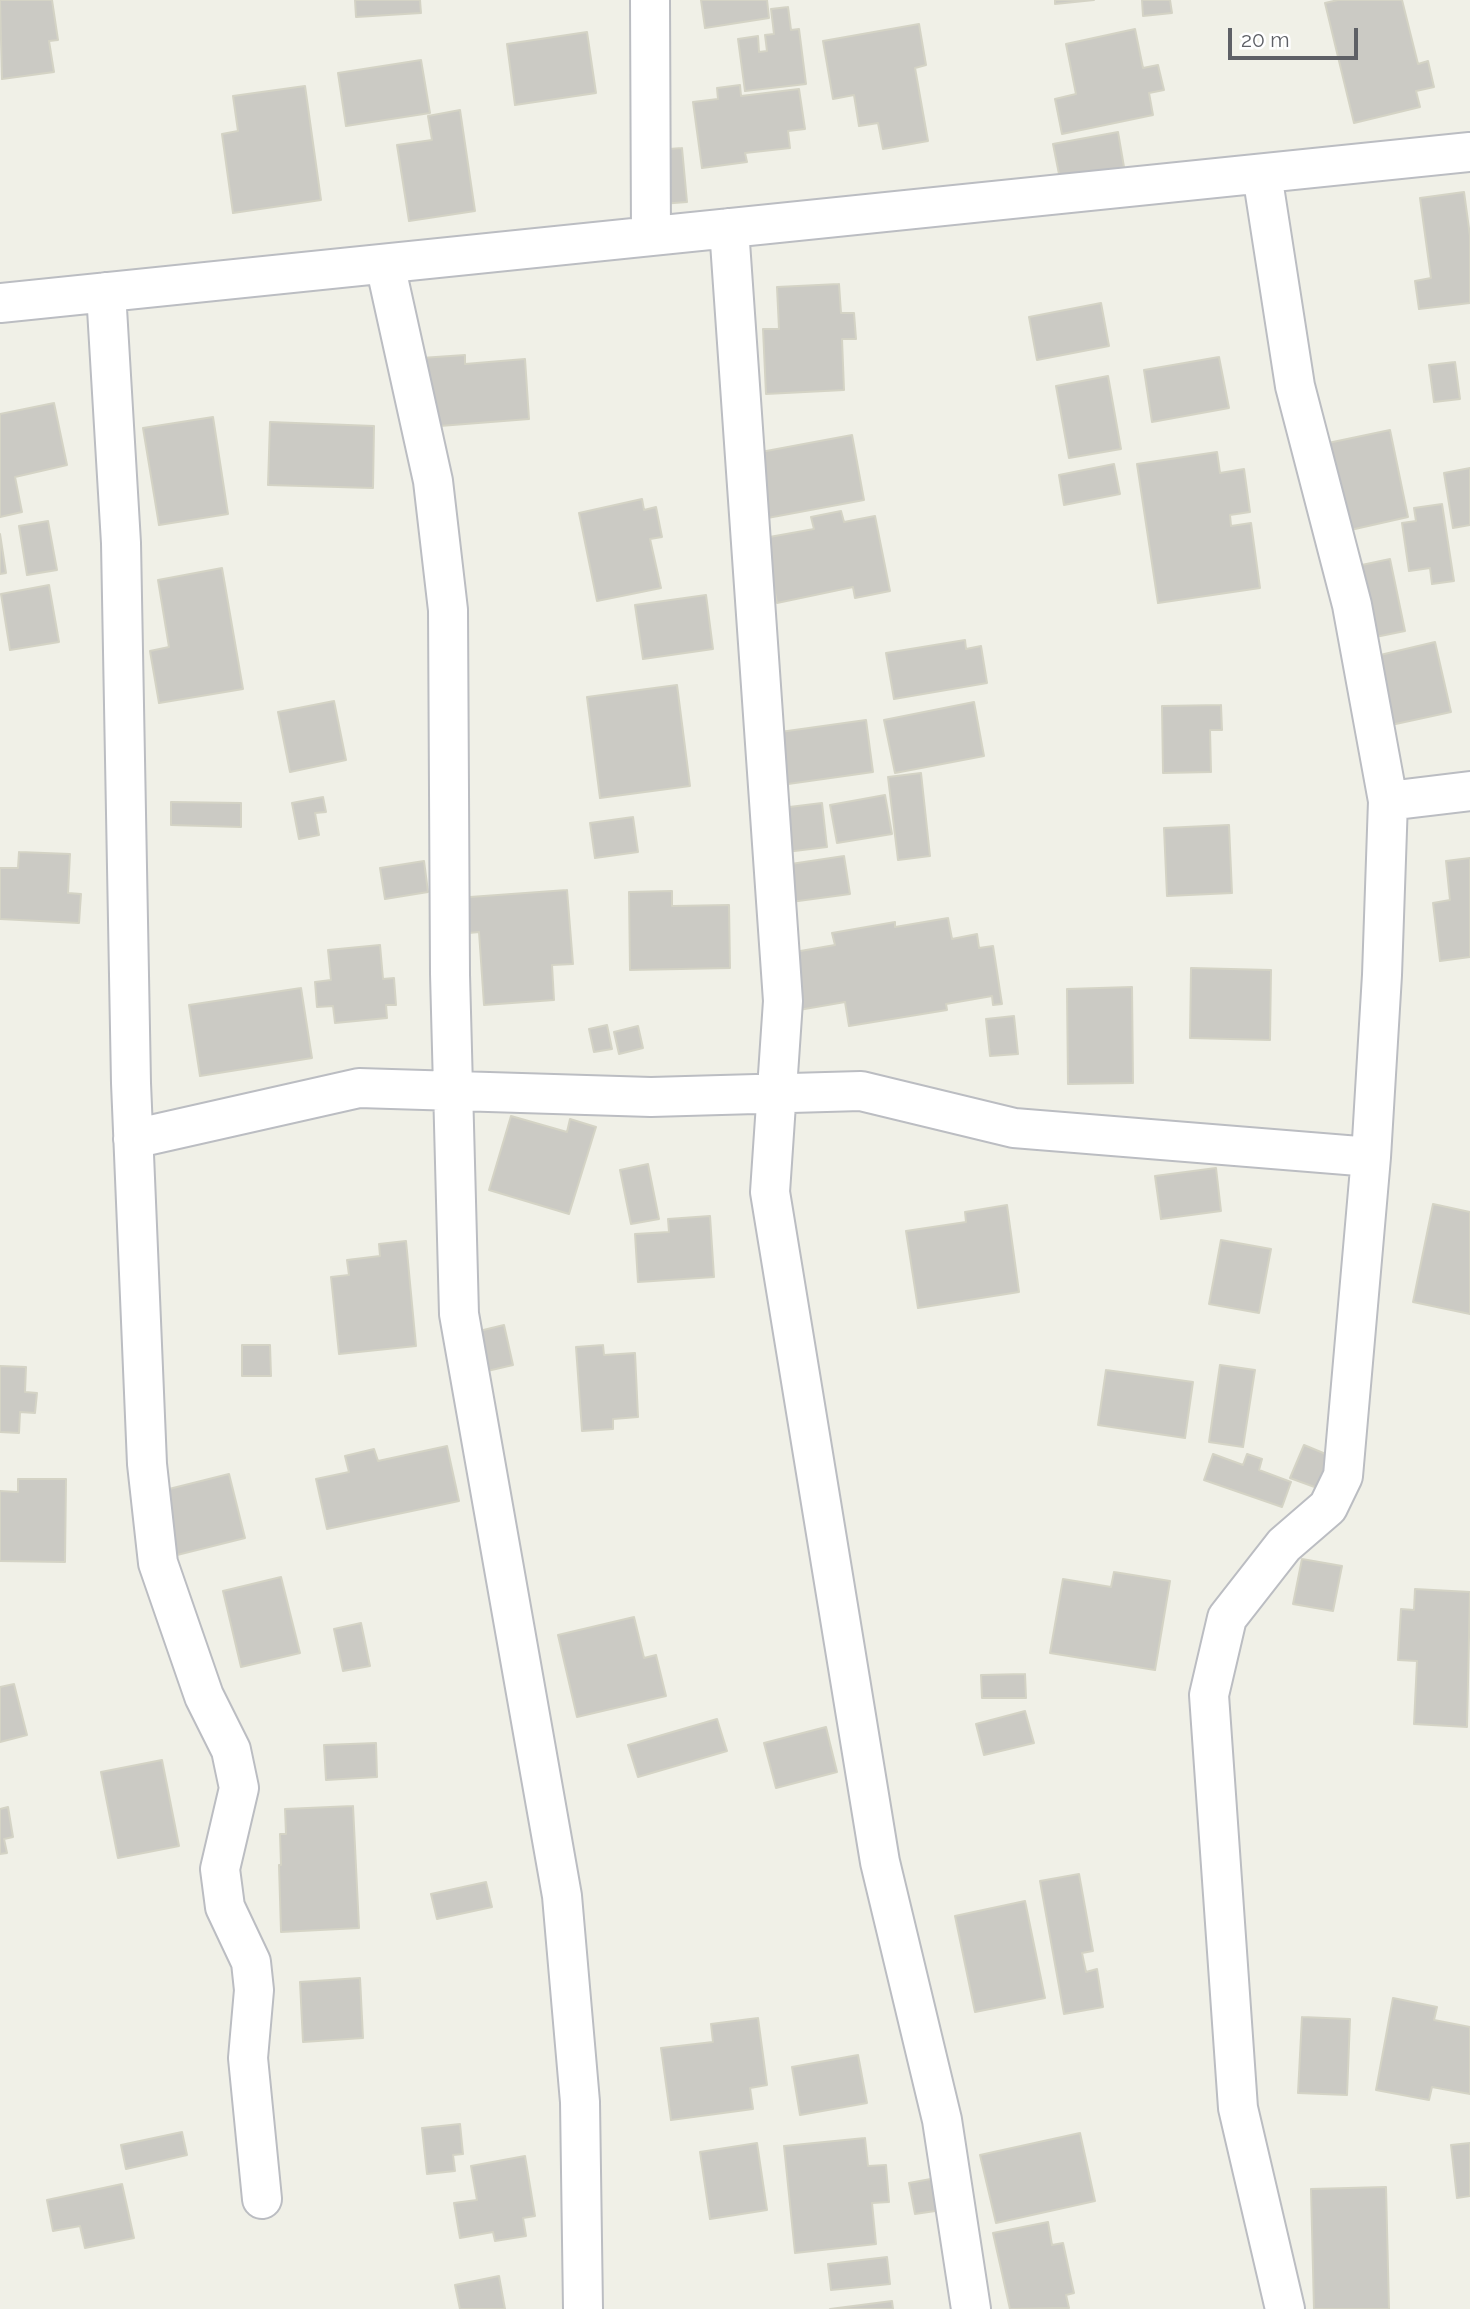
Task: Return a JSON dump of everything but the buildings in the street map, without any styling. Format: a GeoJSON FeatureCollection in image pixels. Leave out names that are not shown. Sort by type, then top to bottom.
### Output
{"type":"FeatureCollection","features":[{"type":"Feature","properties":{"kind":"street"},"geometry":{"type":"LineString","coordinates":[[650,0],[651,236]]}},
{"type":"Feature","properties":{"kind":"street"},"geometry":{"type":"LineString","coordinates":[[0,303],[1470,152]]}},
{"type":"Feature","properties":{"kind":"street"},"geometry":{"type":"LineString","coordinates":[[1262,174],[1295,386],[1352,606],[1388,801],[1371,1157],[1343,1476],[1328,1507],[1284,1545],[1227,1618],[1209,1695],[1238,2108],[1285,2309]]}},
{"type":"Feature","properties":{"kind":"street"},"geometry":{"type":"LineString","coordinates":[[729,229],[783,1001],[770,1192],[880,1862],[942,2120],[971,2309]]}},
{"type":"Feature","properties":{"kind":"street"},"geometry":{"type":"LineString","coordinates":[[385,264],[433,481],[448,610],[453,1091],[459,1314],[562,1896],[580,2102],[583,2309]]}},
{"type":"Feature","properties":{"kind":"street"},"geometry":{"type":"LineString","coordinates":[[106,292],[121,543],[134,1139],[147,1464],[158,1563],[204,1696],[231,1750],[239,1788],[220,1869],[225,1907],[251,1962],[254,1990],[248,2058],[262,2199]]}},
{"type":"Feature","properties":{"kind":"street"},"geometry":{"type":"LineString","coordinates":[[1388,801],[1470,791]]}},
{"type":"Feature","properties":{"kind":"street"},"geometry":{"type":"LineString","coordinates":[[134,1139],[359,1088],[651,1097],[862,1091],[1014,1128],[1371,1157]]}}]}
